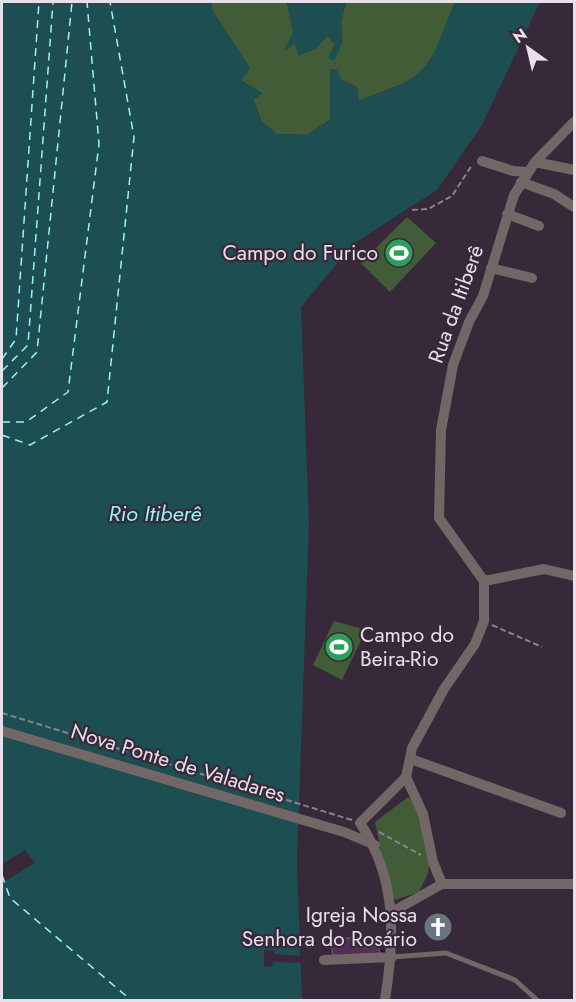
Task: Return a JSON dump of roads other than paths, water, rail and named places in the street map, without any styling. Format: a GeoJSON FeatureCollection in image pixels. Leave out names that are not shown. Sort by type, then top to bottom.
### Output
{"type":"FeatureCollection","features":[{"type":"Feature","properties":{"kind":"street","name":"Rua da Itiberê"},"geometry":{"type":"LineString","coordinates":[[484,581],[439,518],[441,430],[453,365],[469,322],[483,296],[507,214],[520,182],[535,162],[574,122]]}},
{"type":"Feature","properties":{"kind":"street"},"geometry":{"type":"LineString","coordinates":[[482,161],[513,171],[527,172]]}},
{"type":"Feature","properties":{"kind":"street"},"geometry":{"type":"LineString","coordinates":[[535,162],[574,170]]}},
{"type":"Feature","properties":{"kind":"street"},"geometry":{"type":"LineString","coordinates":[[520,182],[554,194],[574,207]]}},
{"type":"Feature","properties":{"kind":"street"},"geometry":{"type":"LineString","coordinates":[[507,214],[539,226]]}},
{"type":"Feature","properties":{"kind":"street"},"geometry":{"type":"LineString","coordinates":[[491,268],[532,278]]}},
{"type":"Feature","properties":{"kind":"street"},"geometry":{"type":"LineString","coordinates":[[384,1000],[392,957],[392,912],[375,844],[360,823],[406,777],[412,748],[444,688],[475,644],[484,621],[484,581],[544,569],[574,576]]}},
{"type":"Feature","properties":{"kind":"street","name":"Nova Ponte de Valadares"},"geometry":{"type":"LineString","coordinates":[[2,730],[344,832],[375,844]]}},
{"type":"Feature","properties":{"kind":"street"},"geometry":{"type":"LineString","coordinates":[[411,759],[561,813]]}},
{"type":"Feature","properties":{"kind":"street"},"geometry":{"type":"LineString","coordinates":[[406,777],[423,814],[433,862],[441,884]]}},
{"type":"Feature","properties":{"kind":"street"},"geometry":{"type":"LineString","coordinates":[[392,912],[441,884],[574,884]]}},
{"type":"Feature","properties":{"kind":"street"},"geometry":{"type":"LineString","coordinates":[[324,960],[392,957]]}},
{"type":"Feature","properties":{"kind":"lane"},"geometry":{"type":"LineString","coordinates":[[392,957],[446,954],[515,980],[537,1000]]}},
{"type":"Feature","properties":{"kind":"water","name":"Rio Itiberê"},"geometry":{"type":"Polygon","coordinates":[[[2,2],[212,2],[212,9],[250,68],[241,81],[263,93],[253,100],[262,122],[277,134],[307,135],[330,120],[330,69],[336,69],[342,80],[357,87],[359,100],[401,85],[424,68],[439,42],[455,2],[540,2],[482,125],[437,190],[353,244],[301,307],[309,523],[297,861],[302,1000],[2,1000],[2,2]]]}},
{"type":"Feature","properties":{"kind":"water"},"geometry":{"type":"Polygon","coordinates":[[[287,2],[346,2],[341,21],[342,44],[334,61],[328,58],[335,44],[327,36],[315,49],[298,55],[295,43],[284,51],[293,33],[287,2]]]}},
{"type":"Feature","properties":{"kind":"place","name":"Campo do Furico"},"geometry":{"type":"Point","coordinates":[399,253]}},
{"type":"Feature","properties":{"kind":"place","name":"Campo do Beira-Rio"},"geometry":{"type":"Point","coordinates":[339,647]}},
{"type":"Feature","properties":{"kind":"place","name":"Igreja Nossa Senhora do Rosário"},"geometry":{"type":"Point","coordinates":[438,927]}}]}
